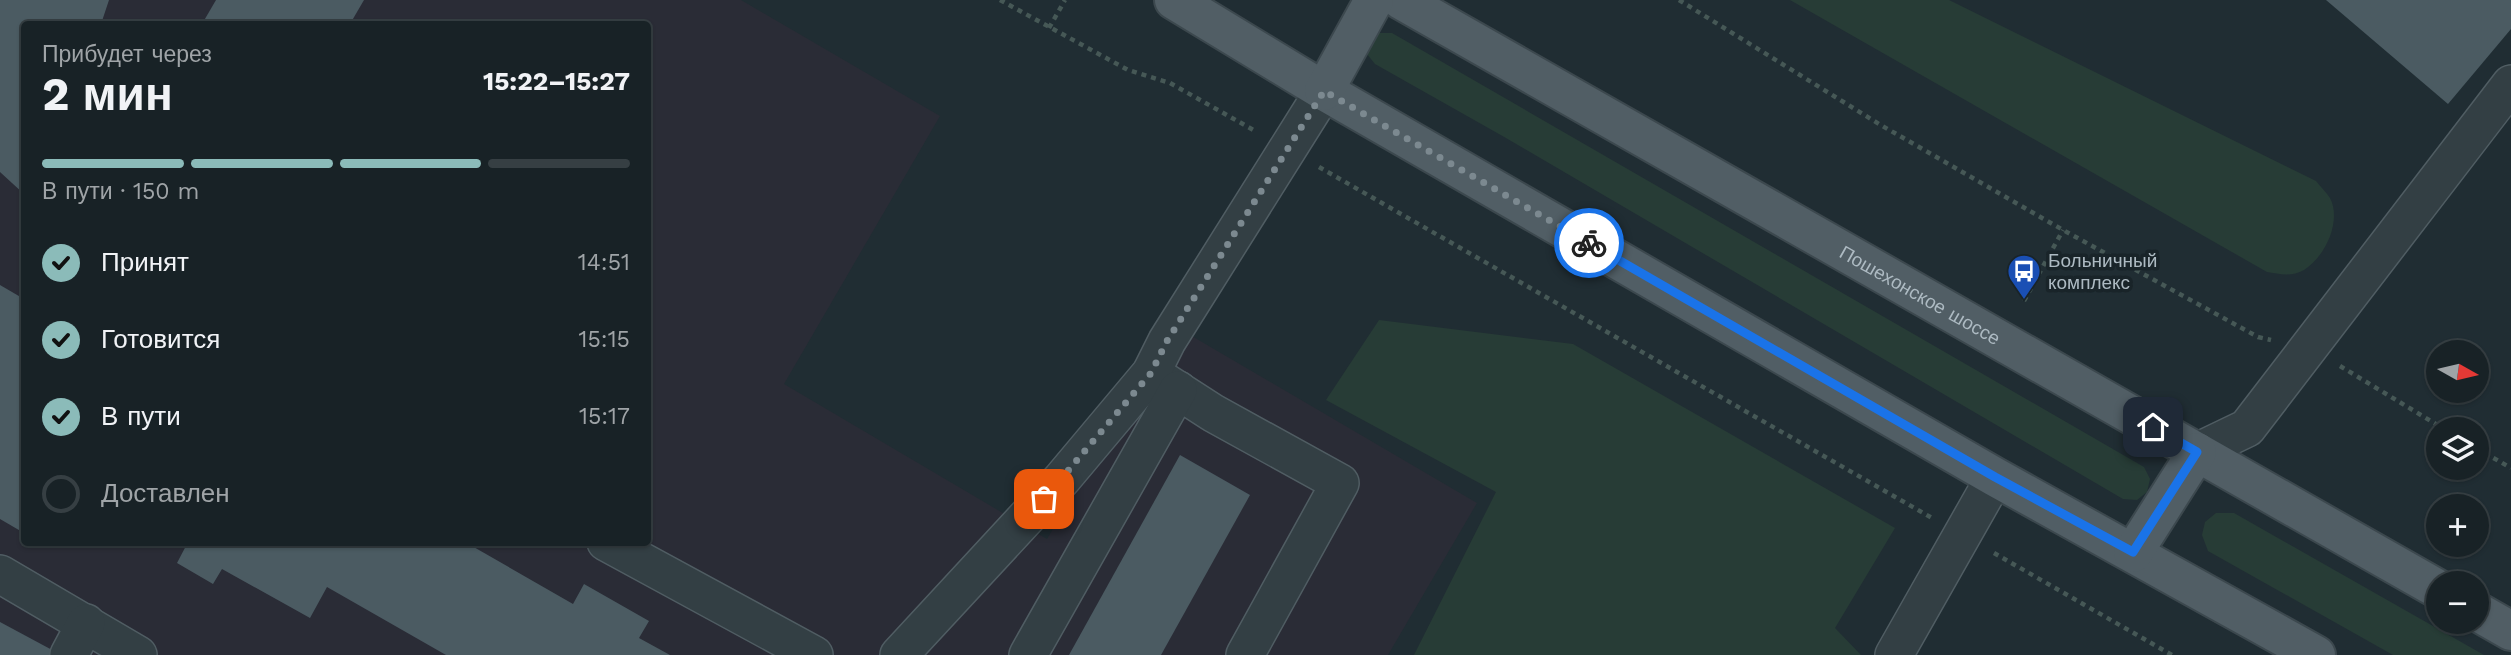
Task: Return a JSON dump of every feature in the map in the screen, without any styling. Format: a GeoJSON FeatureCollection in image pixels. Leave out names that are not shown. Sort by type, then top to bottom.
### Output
{"type":"FeatureCollection","features":[{"type":"Feature","properties":{"kind":"main road"},"geometry":{"type":"LineString","coordinates":[[1174,0],[1324,91],[1995,477],[2316,655]]}},
{"type":"Feature","properties":{"kind":"main road"},"geometry":{"type":"LineString","coordinates":[[1324,91],[1374,0]]}},
{"type":"Feature","properties":{"kind":"main road","name":"Пошехонское шоссе"},"geometry":{"type":"LineString","coordinates":[[1401,0],[2426,582]]}},
{"type":"Feature","properties":{"kind":"main road"},"geometry":{"type":"LineString","coordinates":[[2133,552],[2197,452]]}},
{"type":"Feature","properties":{"kind":"main road"},"geometry":{"type":"LineString","coordinates":[[2489,618],[2511,631]]}},
{"type":"Feature","properties":{"kind":"lane"},"geometry":{"type":"LineString","coordinates":[[2197,452],[2247,428],[2511,84]]}},
{"type":"Feature","properties":{"kind":"lane"},"geometry":{"type":"LineString","coordinates":[[1028,655],[1164,382],[1167,341],[1324,91]]}},
{"type":"Feature","properties":{"kind":"lane"},"geometry":{"type":"LineString","coordinates":[[899,655],[1062,479],[1164,382]]}},
{"type":"Feature","properties":{"kind":"lane"},"geometry":{"type":"LineString","coordinates":[[1164,382],[1213,413],[1340,483],[1245,655]]}},
{"type":"Feature","properties":{"kind":"lane"},"geometry":{"type":"LineString","coordinates":[[1894,655],[1995,477]]}},
{"type":"Feature","properties":{"kind":"lane"},"geometry":{"type":"LineString","coordinates":[[613,546],[814,655]]}},
{"type":"Feature","properties":{"kind":"lane"},"geometry":{"type":"LineString","coordinates":[[0,574],[138,655]]}},
{"type":"Feature","properties":{"kind":"lane"},"geometry":{"type":"LineString","coordinates":[[69,655],[86,623]]}},
{"type":"Feature","properties":{"kind":"path"},"geometry":{"type":"LineString","coordinates":[[1000,0],[1128,70],[1170,83],[2172,655]]}},
{"type":"Feature","properties":{"kind":"path"},"geometry":{"type":"LineString","coordinates":[[1049,28],[1065,0]]}},
{"type":"Feature","properties":{"kind":"path"},"geometry":{"type":"LineString","coordinates":[[1679,0],[1879,124],[2063,230],[2258,337],[2309,348],[2426,418]]}},
{"type":"Feature","properties":{"kind":"path"},"geometry":{"type":"LineString","coordinates":[[2024,301],[2063,230]]}},
{"type":"Feature","properties":{"kind":"path"},"geometry":{"type":"LineString","coordinates":[[2489,455],[2511,468]]}},
{"type":"Feature","properties":{"kind":"shaded area"},"geometry":{"type":"Polygon","coordinates":[[[0,0],[741,0],[940,116],[784,384],[1047,539],[1173,325],[1477,503],[1388,655],[0,655],[0,0]]]}},
{"type":"Feature","properties":{"kind":"green space"},"geometry":{"type":"Polygon","coordinates":[[[1790,0],[1949,0],[2316,181],[2330,198],[2333,207],[2333,227],[2325,248],[2304,270],[2290,274],[2267,272],[1790,0]]]}},
{"type":"Feature","properties":{"kind":"green space"},"geometry":{"type":"Polygon","coordinates":[[[1376,33],[1392,33],[2144,467],[2150,479],[2147,492],[2137,500],[2123,499],[1375,64],[1367,54],[1367,40],[1376,33]]]}},
{"type":"Feature","properties":{"kind":"green space"},"geometry":{"type":"Polygon","coordinates":[[[1379,320],[1573,344],[1895,528],[1835,628],[1861,655],[1414,655],[1496,492],[1326,400],[1379,320]]]}},
{"type":"Feature","properties":{"kind":"green space"},"geometry":{"type":"Polygon","coordinates":[[[2216,513],[2234,513],[2426,622],[2426,634],[2447,634],[2484,655],[2393,655],[2208,551],[2202,535],[2205,522],[2216,513]]]}},
{"type":"Feature","properties":{"kind":"building"},"geometry":{"type":"Polygon","coordinates":[[[0,0],[109,0],[102,21],[21,21],[21,191],[0,172],[0,0]]]}},
{"type":"Feature","properties":{"kind":"building"},"geometry":{"type":"Polygon","coordinates":[[[216,0],[364,0],[352,21],[204,21],[216,0]]]}},
{"type":"Feature","properties":{"kind":"building"},"geometry":{"type":"Polygon","coordinates":[[[2326,0],[2511,0],[2511,29],[2448,104],[2326,0]]]}},
{"type":"Feature","properties":{"kind":"building"},"geometry":{"type":"Polygon","coordinates":[[[0,285],[21,297],[21,531],[0,519],[0,285]]]}},
{"type":"Feature","properties":{"kind":"building"},"geometry":{"type":"Polygon","coordinates":[[[1180,455],[1250,495],[1161,655],[1069,655],[1180,455]]]}},
{"type":"Feature","properties":{"kind":"building"},"geometry":{"type":"Polygon","coordinates":[[[186,546],[472,546],[573,604],[584,584],[649,621],[639,638],[670,655],[446,655],[327,587],[310,618],[222,569],[213,584],[177,563],[186,546]]]}},
{"type":"Feature","properties":{"kind":"building"},"geometry":{"type":"Polygon","coordinates":[[[0,622],[54,651],[51,655],[0,655],[0,622]]]}},
{"type":"Feature","properties":{"kind":"way so far"},"geometry":{"type":"LineString","coordinates":[[1044,499],[1151,373],[1167,341],[1324,91],[1589,243]]}},
{"type":"Feature","properties":{"kind":"place","name":"Больничный комплекс"},"geometry":{"type":"Point","coordinates":[2024,301]}},
{"type":"Feature","properties":{"kind":"route"},"geometry":{"type":"LineString","coordinates":[[1589,243],[1995,477],[2133,552],[2197,452],[2153,427]]}}]}
